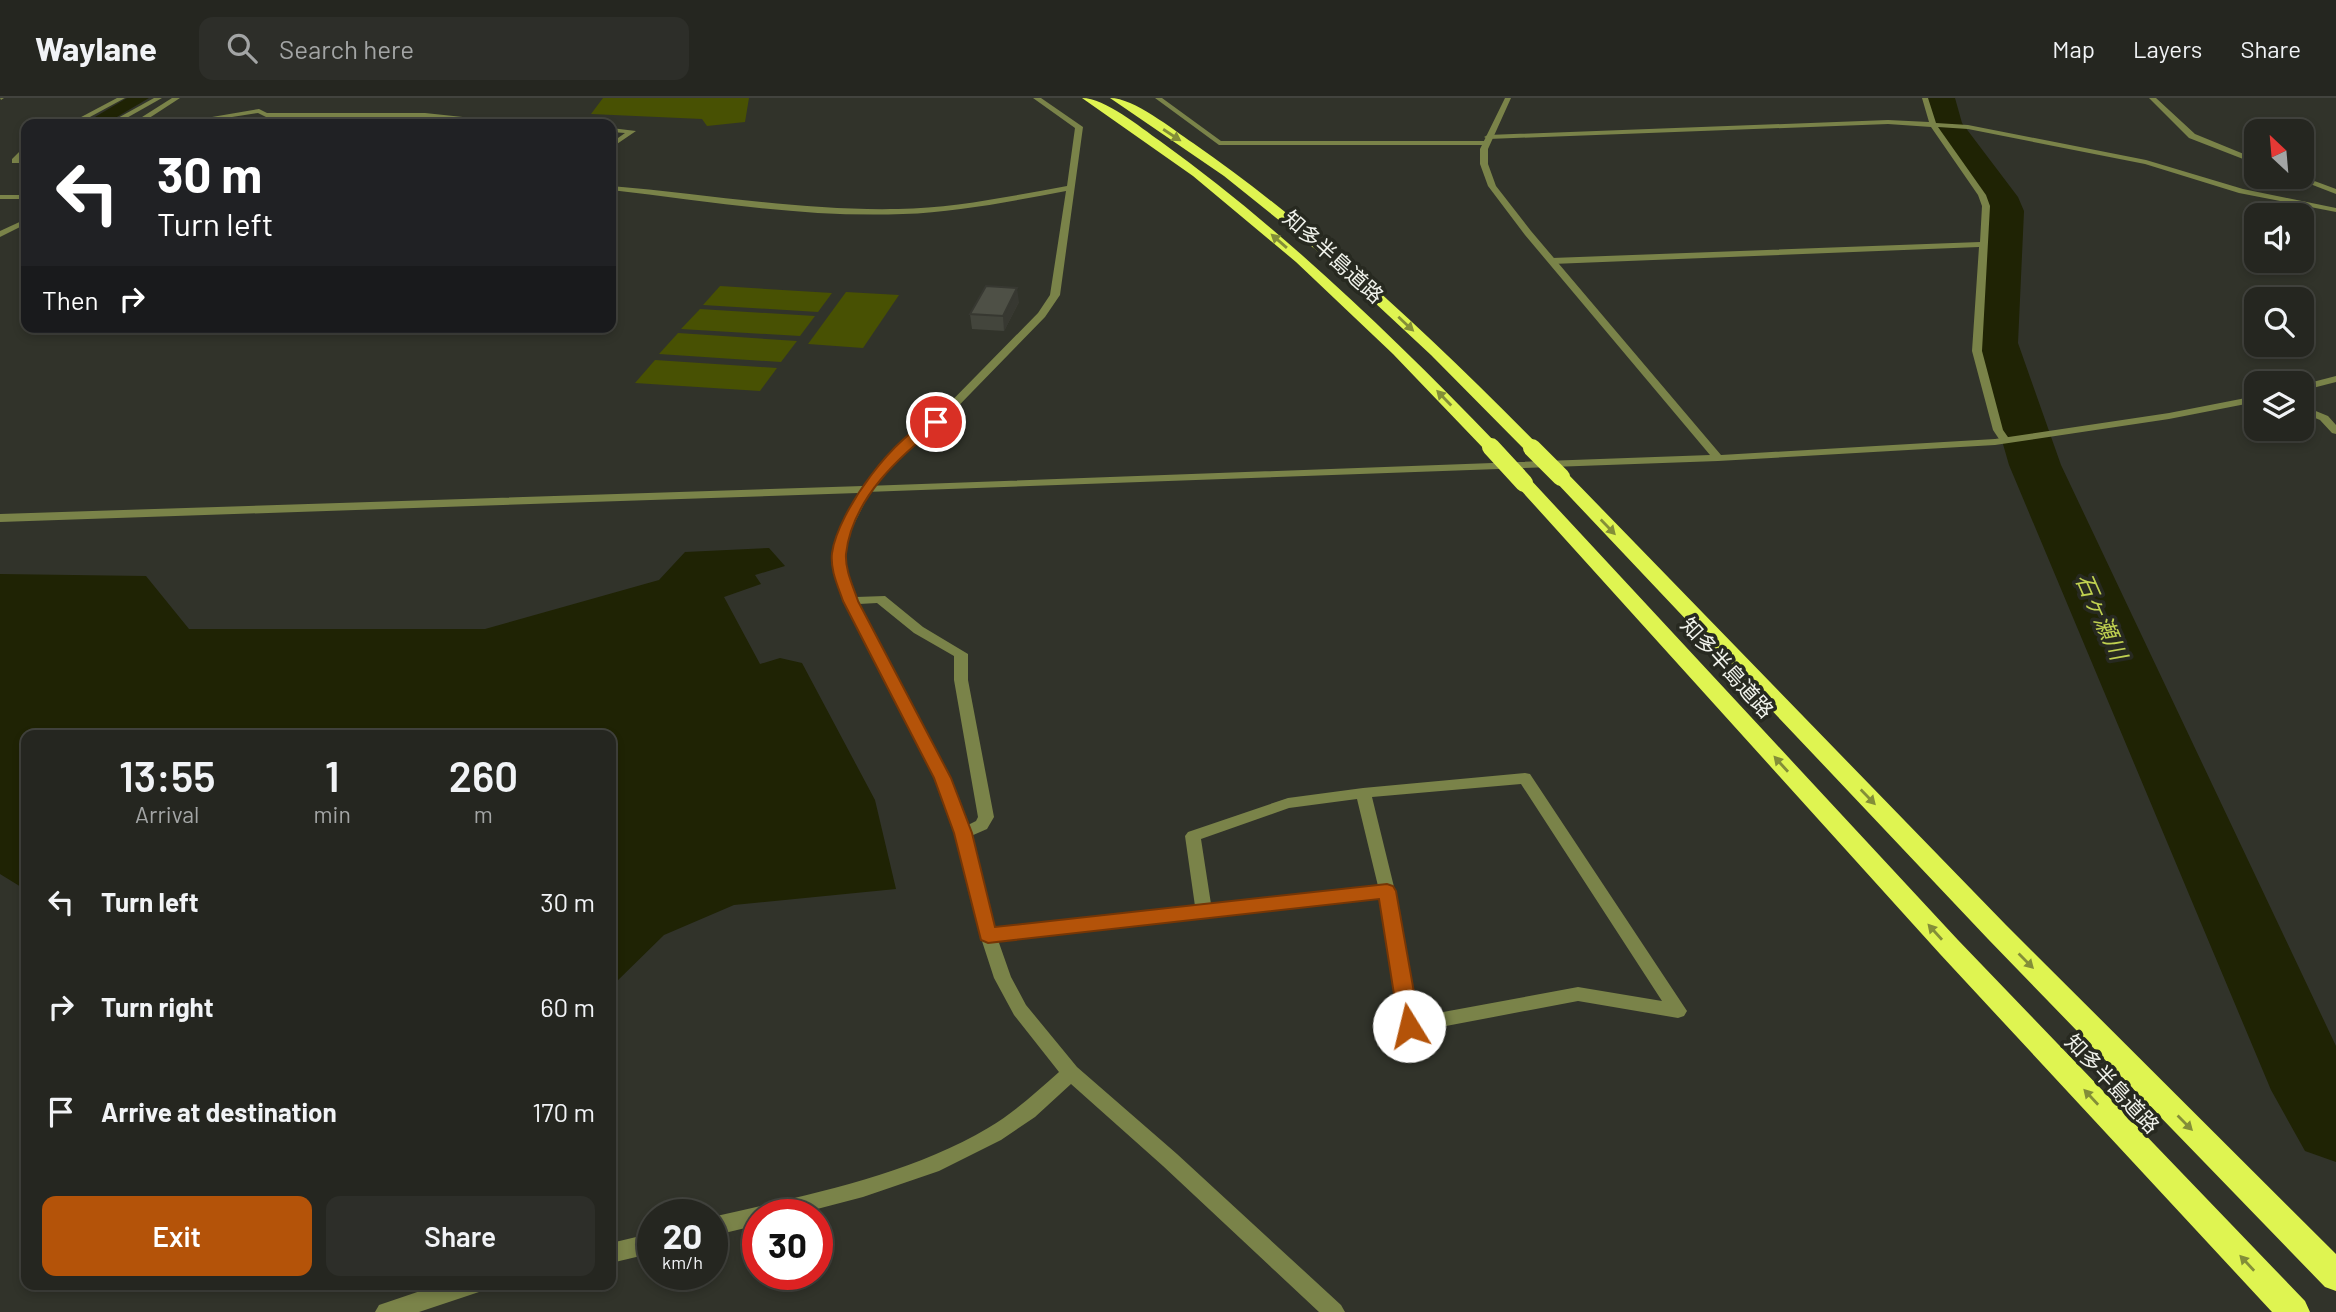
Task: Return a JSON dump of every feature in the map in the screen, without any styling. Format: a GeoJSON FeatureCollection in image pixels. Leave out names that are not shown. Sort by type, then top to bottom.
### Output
{"type":"FeatureCollection","features":[{"type":"Feature","properties":{"kind":"highway","name":"知多半島道路"},"geometry":{"type":"LineString","coordinates":[[1087,98],[1161,147],[1243,210],[1317,273],[1410,363],[1491,447],[1949,947],[2294,1312]]}},
{"type":"Feature","properties":{"kind":"highway","name":"知多半島道路"},"geometry":{"type":"LineString","coordinates":[[1115,98],[1185,143],[1269,205],[1323,250],[1444,360],[1532,447],[1997,932],[2336,1276]]}},
{"type":"Feature","properties":{"kind":"street"},"geometry":{"type":"LineString","coordinates":[[82,119],[122,98]]}},
{"type":"Feature","properties":{"kind":"street"},"geometry":{"type":"LineString","coordinates":[[120,119],[159,98]]}},
{"type":"Feature","properties":{"kind":"street"},"geometry":{"type":"LineString","coordinates":[[143,119],[177,98]]}},
{"type":"Feature","properties":{"kind":"street"},"geometry":{"type":"LineString","coordinates":[[1036,98],[1079,127],[1068,188],[1055,295],[1042,314],[930,429],[902,448],[866,489],[845,530],[839,554],[840,571],[851,601],[943,778],[963,833],[988,935],[1003,978],[1020,1010],[1071,1073],[1170,1160],[1334,1312]]}},
{"type":"Feature","properties":{"kind":"street"},"geometry":{"type":"LineString","coordinates":[[1158,98],[1219,143],[1487,140],[1888,122],[1960,127],[2146,162],[2242,191],[2336,210]]}},
{"type":"Feature","properties":{"kind":"street"},"geometry":{"type":"LineString","coordinates":[[1508,98],[1487,140],[1484,164],[1492,186],[1718,458]]}},
{"type":"Feature","properties":{"kind":"street"},"geometry":{"type":"LineString","coordinates":[[1925,98],[1933,125],[1982,195],[1986,206],[1977,351],[1998,430],[2006,440]]}},
{"type":"Feature","properties":{"kind":"street"},"geometry":{"type":"LineString","coordinates":[[2152,98],[2192,136],[2244,157]]}},
{"type":"Feature","properties":{"kind":"street"},"geometry":{"type":"LineString","coordinates":[[207,119],[259,111],[266,115],[425,115],[449,119]]}},
{"type":"Feature","properties":{"kind":"street"},"geometry":{"type":"LineString","coordinates":[[266,115],[266,119]]}},
{"type":"Feature","properties":{"kind":"street"},"geometry":{"type":"LineString","coordinates":[[616,130],[632,131],[616,142]]}},
{"type":"Feature","properties":{"kind":"street"},"geometry":{"type":"LineString","coordinates":[[2314,184],[2336,192]]}},
{"type":"Feature","properties":{"kind":"street"},"geometry":{"type":"LineString","coordinates":[[616,189],[782,206],[879,212],[950,207],[1068,188]]}},
{"type":"Feature","properties":{"kind":"street"},"geometry":{"type":"LineString","coordinates":[[0,197],[21,197]]}},
{"type":"Feature","properties":{"kind":"street"},"geometry":{"type":"LineString","coordinates":[[0,234],[21,224]]}},
{"type":"Feature","properties":{"kind":"street"},"geometry":{"type":"LineString","coordinates":[[1552,261],[1984,244]]}},
{"type":"Feature","properties":{"kind":"street"},"geometry":{"type":"LineString","coordinates":[[2314,385],[2336,379]]}},
{"type":"Feature","properties":{"kind":"street"},"geometry":{"type":"LineString","coordinates":[[0,517],[1718,458],[2006,440],[2169,416],[2244,401]]}},
{"type":"Feature","properties":{"kind":"street"},"geometry":{"type":"LineString","coordinates":[[2314,414],[2324,418],[2336,431]]}},
{"type":"Feature","properties":{"kind":"street"},"geometry":{"type":"LineString","coordinates":[[851,601],[880,598],[902,620],[930,639],[961,654],[961,680],[986,817],[982,825],[963,833]]}},
{"type":"Feature","properties":{"kind":"street"},"geometry":{"type":"LineString","coordinates":[[1204,911],[1193,836],[1288,803],[1363,793],[1525,778],[1678,1011],[1578,994],[1409,1026],[1387,891],[1363,793]]}},
{"type":"Feature","properties":{"kind":"street"},"geometry":{"type":"LineString","coordinates":[[988,935],[1387,891]]}},
{"type":"Feature","properties":{"kind":"street"},"geometry":{"type":"LineString","coordinates":[[820,1199],[869,1186],[942,1160],[1021,1117],[1071,1073]]}},
{"type":"Feature","properties":{"kind":"street"},"geometry":{"type":"LineString","coordinates":[[616,1252],[637,1247]]}},
{"type":"Feature","properties":{"kind":"street"},"geometry":{"type":"LineString","coordinates":[[386,1312],[456,1290]]}},
{"type":"Feature","properties":{"kind":"green space"},"geometry":{"type":"Polygon","coordinates":[[[603,98],[749,98],[745,122],[707,126],[702,119],[591,114],[603,98]]]}},
{"type":"Feature","properties":{"kind":"green space"},"geometry":{"type":"Polygon","coordinates":[[[720,286],[832,293],[818,312],[703,305],[720,286]]]}},
{"type":"Feature","properties":{"kind":"green space"},"geometry":{"type":"Polygon","coordinates":[[[846,292],[899,295],[863,348],[808,344],[846,292]]]}},
{"type":"Feature","properties":{"kind":"green space"},"geometry":{"type":"Polygon","coordinates":[[[700,309],[815,316],[800,336],[681,329],[700,309]]]}},
{"type":"Feature","properties":{"kind":"green space"},"geometry":{"type":"Polygon","coordinates":[[[678,333],[797,341],[781,362],[659,354],[678,333]]]}},
{"type":"Feature","properties":{"kind":"green space"},"geometry":{"type":"Polygon","coordinates":[[[655,360],[777,368],[760,391],[635,383],[655,360]]]}},
{"type":"Feature","properties":{"kind":"shaded area"},"geometry":{"type":"Polygon","coordinates":[[[769,548],[785,566],[755,575],[761,584],[724,597],[760,664],[780,658],[802,663],[875,800],[896,889],[734,905],[664,935],[616,982],[616,730],[21,730],[21,887],[0,874],[0,574],[146,576],[189,629],[485,629],[659,580],[685,552],[769,548]]]}},
{"type":"Feature","properties":{"kind":"building"},"geometry":{"type":"Polygon","coordinates":[[[986,286],[1017,288],[1003,316],[970,314],[986,286]]]}},
{"type":"Feature","properties":{"kind":"waterway"},"geometry":{"type":"LineString","coordinates":[[101,119],[140,98]]}},
{"type":"Feature","properties":{"kind":"waterway","name":"石ヶ瀬川"},"geometry":{"type":"LineString","coordinates":[[1939,98],[1946,124],[2000,197],[2005,211],[1996,343],[2035,465],[2314,1090],[2336,1123]]}},
{"type":"Feature","properties":{"kind":"route"},"geometry":{"type":"LineString","coordinates":[[936,422],[902,448],[866,489],[845,530],[839,554],[840,571],[851,601],[943,778],[963,833],[988,935],[1387,891],[1409,1026]]}}]}
